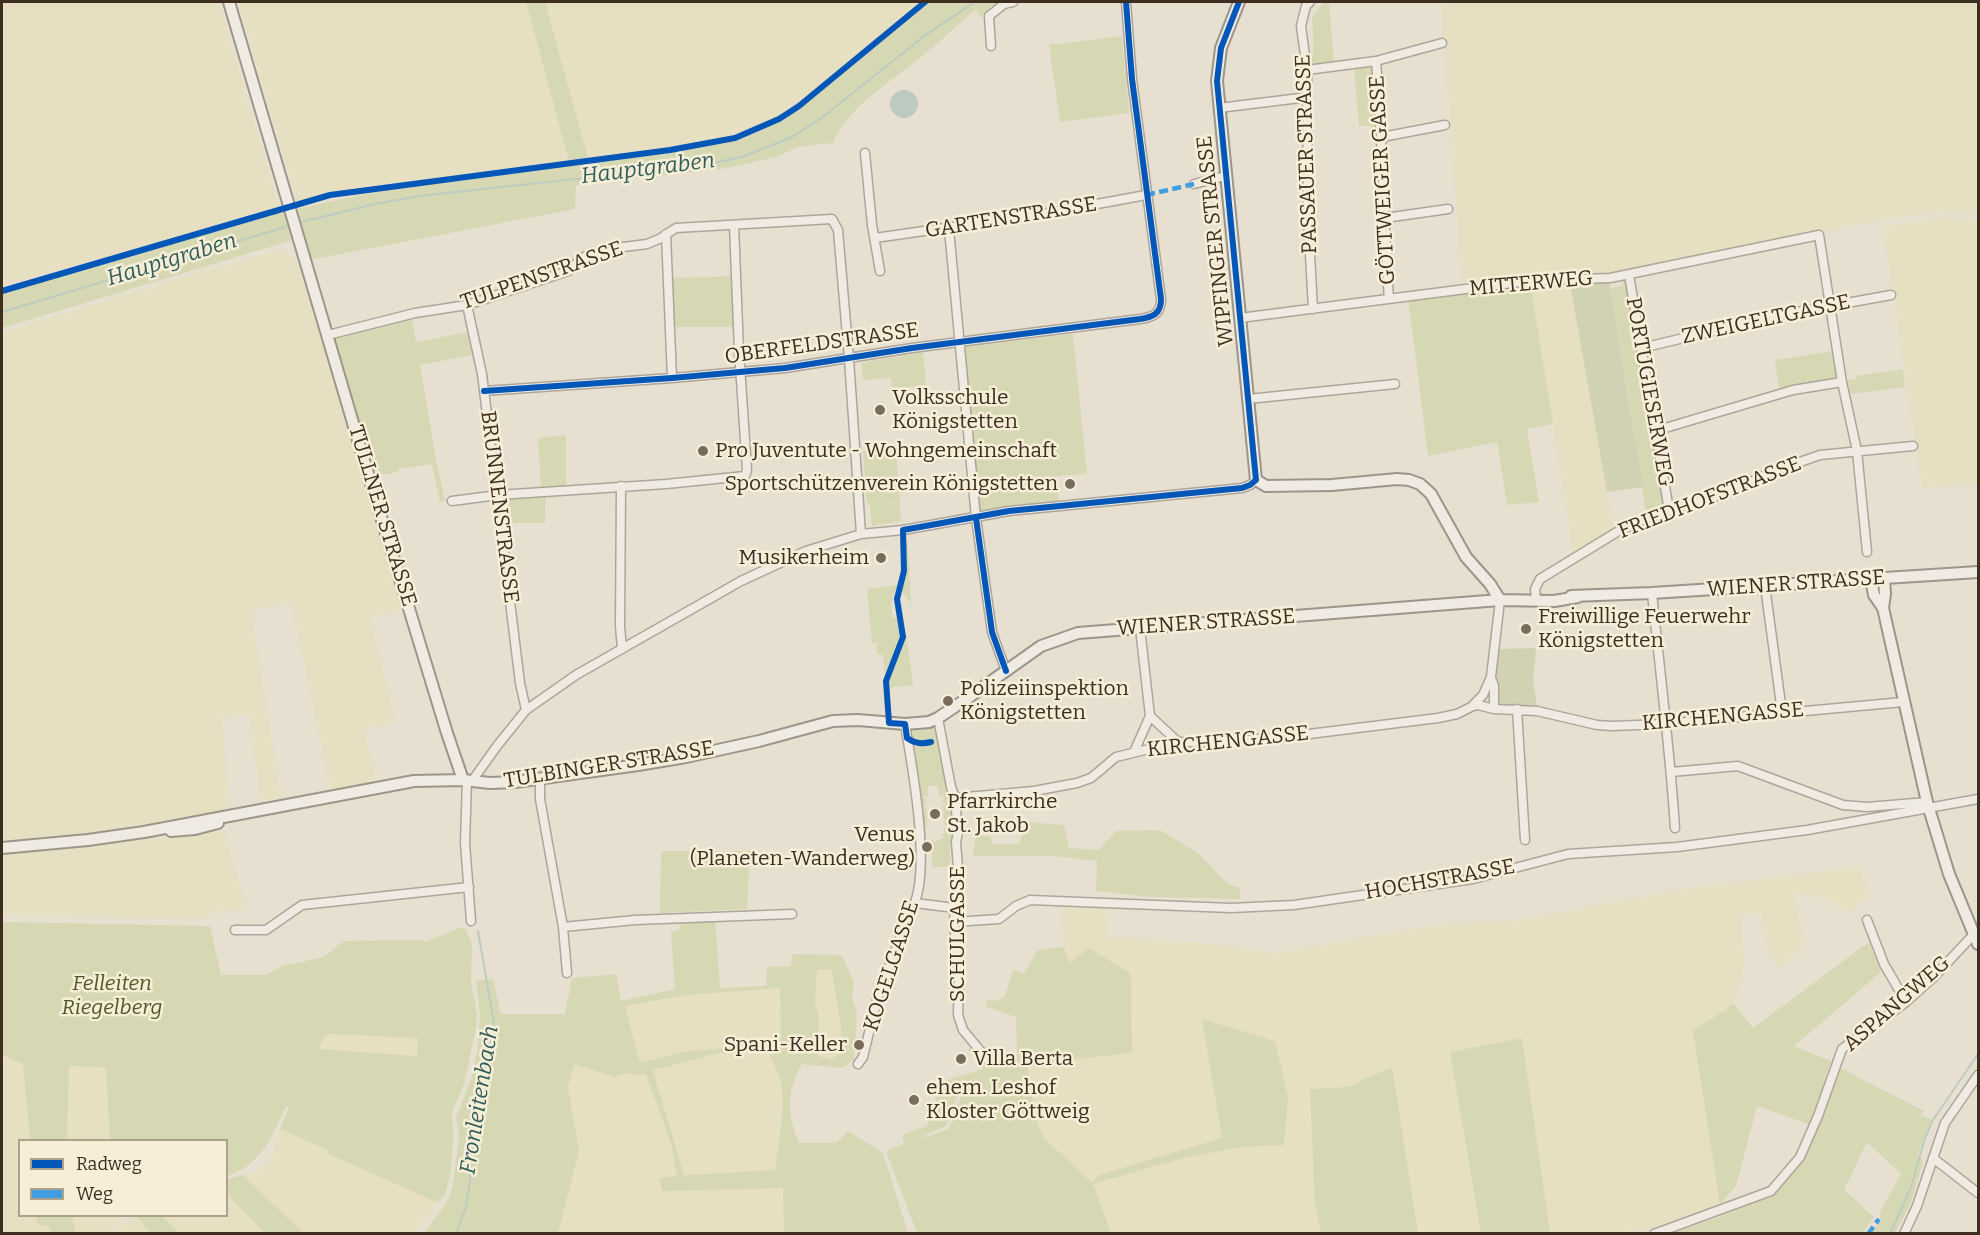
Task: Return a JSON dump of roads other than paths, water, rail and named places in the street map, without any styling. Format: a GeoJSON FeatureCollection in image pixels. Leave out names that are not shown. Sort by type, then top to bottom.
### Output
{"type":"FeatureCollection","features":[{"type":"Feature","properties":{"kind":"main road","name":"TULLNER STRASSE"},"geometry":{"type":"LineString","coordinates":[[229,2],[442,716],[468,780]]}},
{"type":"Feature","properties":{"kind":"main road","name":"WIPFINGER STRASSE"},"geometry":{"type":"LineString","coordinates":[[1239,2],[1229,24],[1220,54],[1217,81],[1256,480]]}},
{"type":"Feature","properties":{"kind":"main road"},"geometry":{"type":"LineString","coordinates":[[1256,480],[1266,486],[1322,486],[1397,480],[1409,480],[1420,484],[1431,494],[1466,557],[1490,584],[1500,600]]}},
{"type":"Feature","properties":{"kind":"main road","name":"WIENER STRASSE"},"geometry":{"type":"LineString","coordinates":[[938,718],[1041,646],[1065,636],[1084,632],[1535,597],[1560,601],[1578,597],[1978,572]]}},
{"type":"Feature","properties":{"kind":"main road"},"geometry":{"type":"LineString","coordinates":[[1884,578],[1883,608],[1928,806],[1949,874],[1976,939]]}},
{"type":"Feature","properties":{"kind":"main road"},"geometry":{"type":"LineString","coordinates":[[1870,579],[1872,592],[1883,608]]}},
{"type":"Feature","properties":{"kind":"main road","name":"TULBINGER STRASSE"},"geometry":{"type":"LineString","coordinates":[[2,848],[144,832],[394,784],[468,780],[490,783],[686,757],[833,721],[858,720],[905,724],[929,722],[938,718]]}},
{"type":"Feature","properties":{"kind":"street"},"geometry":{"type":"LineString","coordinates":[[991,46],[989,16],[1004,4],[1012,2]]}},
{"type":"Feature","properties":{"kind":"street"},"geometry":{"type":"LineString","coordinates":[[1126,2],[1132,79],[1146,195]]}},
{"type":"Feature","properties":{"kind":"street","name":"PASSAUER STRASSE"},"geometry":{"type":"LineString","coordinates":[[1310,2],[1301,17],[1301,26],[1307,70],[1308,219],[1313,309]]}},
{"type":"Feature","properties":{"kind":"street"},"geometry":{"type":"LineString","coordinates":[[1307,70],[1376,61],[1442,43]]}},
{"type":"Feature","properties":{"kind":"street","name":"GÖTTWEIGER GASSE"},"geometry":{"type":"LineString","coordinates":[[1376,61],[1382,137],[1389,299]]}},
{"type":"Feature","properties":{"kind":"street"},"geometry":{"type":"LineString","coordinates":[[1219,108],[1308,97]]}},
{"type":"Feature","properties":{"kind":"street"},"geometry":{"type":"LineString","coordinates":[[1382,137],[1445,125]]}},
{"type":"Feature","properties":{"kind":"street"},"geometry":{"type":"LineString","coordinates":[[865,153],[880,271]]}},
{"type":"Feature","properties":{"kind":"street"},"geometry":{"type":"LineString","coordinates":[[1194,184],[1226,176]]}},
{"type":"Feature","properties":{"kind":"street","name":"GARTENSTRASSE"},"geometry":{"type":"LineString","coordinates":[[875,238],[948,229],[1146,195]]}},
{"type":"Feature","properties":{"kind":"street","name":"OBERFELDSTRASSE"},"geometry":{"type":"LineString","coordinates":[[484,392],[741,373],[912,348],[1140,319],[1155,315],[1160,309],[1161,299],[1146,195]]}},
{"type":"Feature","properties":{"kind":"street"},"geometry":{"type":"LineString","coordinates":[[1384,218],[1448,209]]}},
{"type":"Feature","properties":{"kind":"street","name":"TULPENSTRASSE"},"geometry":{"type":"LineString","coordinates":[[328,335],[415,313],[467,305],[568,271],[584,257],[609,249],[647,244],[676,228],[827,218],[834,221],[838,230],[849,359]]}},
{"type":"Feature","properties":{"kind":"street"},"geometry":{"type":"LineString","coordinates":[[452,501],[498,495],[666,484],[745,476],[747,470],[734,225]]}},
{"type":"Feature","properties":{"kind":"street"},"geometry":{"type":"LineString","coordinates":[[948,229],[961,342],[976,518],[992,632],[1006,671]]}},
{"type":"Feature","properties":{"kind":"street"},"geometry":{"type":"LineString","coordinates":[[666,234],[672,378]]}},
{"type":"Feature","properties":{"kind":"street","name":"MITTERWEG"},"geometry":{"type":"LineString","coordinates":[[1240,318],[1528,281],[1629,275],[1819,235],[1831,305]]}},
{"type":"Feature","properties":{"kind":"street","name":"PORTUGIESERWEG"},"geometry":{"type":"LineString","coordinates":[[1629,275],[1669,510]]}},
{"type":"Feature","properties":{"kind":"street","name":"ZWEIGELTGASSE"},"geometry":{"type":"LineString","coordinates":[[1642,348],[1775,316],[1892,295]]}},
{"type":"Feature","properties":{"kind":"street","name":"BRUNNENSTRASSE"},"geometry":{"type":"LineString","coordinates":[[467,305],[482,374],[520,683],[526,710]]}},
{"type":"Feature","properties":{"kind":"street"},"geometry":{"type":"LineString","coordinates":[[1831,305],[1842,382],[1857,452],[1867,552]]}},
{"type":"Feature","properties":{"kind":"street"},"geometry":{"type":"LineString","coordinates":[[849,359],[861,534]]}},
{"type":"Feature","properties":{"kind":"street"},"geometry":{"type":"LineString","coordinates":[[1655,431],[1775,394],[1842,382]]}},
{"type":"Feature","properties":{"kind":"street"},"geometry":{"type":"LineString","coordinates":[[1248,399],[1395,384]]}},
{"type":"Feature","properties":{"kind":"street","name":"FRIEDHOFSTRASSE"},"geometry":{"type":"LineString","coordinates":[[1535,597],[1536,585],[1540,579],[1617,532],[1644,519],[1732,491],[1774,471],[1820,456],[1913,446]]}},
{"type":"Feature","properties":{"kind":"street"},"geometry":{"type":"LineString","coordinates":[[471,921],[465,843],[468,780],[526,710],[576,675],[646,634],[741,581],[784,561],[828,543],[861,534],[903,530],[1009,511],[1242,488],[1256,480]]}},
{"type":"Feature","properties":{"kind":"street"},"geometry":{"type":"LineString","coordinates":[[621,486],[620,626],[622,649]]}},
{"type":"Feature","properties":{"kind":"street"},"geometry":{"type":"LineString","coordinates":[[1765,586],[1782,712]]}},
{"type":"Feature","properties":{"kind":"street"},"geometry":{"type":"LineString","coordinates":[[1652,593],[1675,828]]}},
{"type":"Feature","properties":{"kind":"street"},"geometry":{"type":"LineString","coordinates":[[1473,706],[1483,695],[1491,677],[1500,600]]}},
{"type":"Feature","properties":{"kind":"street"},"geometry":{"type":"LineString","coordinates":[[1134,752],[1150,716],[1140,627]]}},
{"type":"Feature","properties":{"kind":"street"},"geometry":{"type":"LineString","coordinates":[[1491,677],[1494,686],[1494,709]]}},
{"type":"Feature","properties":{"kind":"street","name":"KIRCHENGASSE"},"geometry":{"type":"LineString","coordinates":[[955,798],[1044,790],[1077,783],[1091,778],[1116,757],[1178,742],[1220,742],[1285,737],[1438,718],[1457,714],[1473,706],[1557,714],[1604,726],[1664,724],[1903,702]]}},
{"type":"Feature","properties":{"kind":"street"},"geometry":{"type":"LineString","coordinates":[[1517,710],[1525,840]]}},
{"type":"Feature","properties":{"kind":"street"},"geometry":{"type":"LineString","coordinates":[[1150,716],[1178,742]]}},
{"type":"Feature","properties":{"kind":"street","name":"SCHULGASSE"},"geometry":{"type":"LineString","coordinates":[[938,718],[955,798],[958,832],[954,922],[959,972],[958,1015],[963,1030],[988,1060]]}},
{"type":"Feature","properties":{"kind":"street","name":"KOGELGASSE"},"geometry":{"type":"LineString","coordinates":[[858,1064],[863,1057],[879,992],[915,903],[920,870],[916,793],[905,724]]}},
{"type":"Feature","properties":{"kind":"street"},"geometry":{"type":"LineString","coordinates":[[1671,772],[1738,766],[1843,805],[1928,806],[1978,799]]}},
{"type":"Feature","properties":{"kind":"street"},"geometry":{"type":"LineString","coordinates":[[540,778],[544,828],[563,927],[567,973]]}},
{"type":"Feature","properties":{"kind":"street","name":"HOCHSTRASSE"},"geometry":{"type":"LineString","coordinates":[[954,922],[999,920],[1016,906],[1030,900],[1231,908],[1294,905],[1473,879],[1568,854],[1677,848],[1807,830],[1928,806]]}},
{"type":"Feature","properties":{"kind":"street"},"geometry":{"type":"LineString","coordinates":[[235,930],[266,930],[302,905],[470,887]]}},
{"type":"Feature","properties":{"kind":"street"},"geometry":{"type":"LineString","coordinates":[[915,903],[955,908]]}},
{"type":"Feature","properties":{"kind":"street"},"geometry":{"type":"LineString","coordinates":[[563,927],[635,920],[792,914]]}},
{"type":"Feature","properties":{"kind":"street"},"geometry":{"type":"LineString","coordinates":[[1868,920],[1884,964],[1906,1002]]}},
{"type":"Feature","properties":{"kind":"street","name":"ASPANGWEG"},"geometry":{"type":"LineString","coordinates":[[1654,1233],[1771,1191],[1800,1157],[1818,1116],[1842,1049],[1906,1002],[1976,939]]}},
{"type":"Feature","properties":{"kind":"street"},"geometry":{"type":"LineString","coordinates":[[1904,1233],[1917,1206],[1945,1123],[1978,1075]]}},
{"type":"Feature","properties":{"kind":"street"},"geometry":{"type":"LineString","coordinates":[[1933,1158],[1978,1193]]}},
{"type":"Feature","properties":{"kind":"waterway","name":"Hauptgraben"},"geometry":{"type":"LineString","coordinates":[[297,223],[419,196],[705,165],[745,156],[792,137],[820,119],[927,34],[975,2]]}},
{"type":"Feature","properties":{"kind":"waterway","name":"Hauptgraben"},"geometry":{"type":"LineString","coordinates":[[2,312],[292,225]]}},
{"type":"Feature","properties":{"kind":"waterway","name":"Fronleitenbach"},"geometry":{"type":"LineString","coordinates":[[456,1234],[466,1207],[471,1172],[472,1129],[494,1023],[478,931]]}},
{"type":"Feature","properties":{"kind":"waterway"},"geometry":{"type":"LineString","coordinates":[[1890,1234],[1911,1187],[1925,1138],[1933,1120],[1978,1054]]}},
{"type":"Feature","properties":{"kind":"place","name":"Volksschule Königstetten"},"geometry":{"type":"Point","coordinates":[880,410]}},
{"type":"Feature","properties":{"kind":"place","name":"Pro Juventute - Wohngemeinschaft"},"geometry":{"type":"Point","coordinates":[703,451]}},
{"type":"Feature","properties":{"kind":"place","name":"Sportschützenverein Königstetten"},"geometry":{"type":"Point","coordinates":[1070,484]}},
{"type":"Feature","properties":{"kind":"place","name":"Musikerheim"},"geometry":{"type":"Point","coordinates":[881,558]}},
{"type":"Feature","properties":{"kind":"place","name":"Freiwillige Feuerwehr Königstetten"},"geometry":{"type":"Point","coordinates":[1526,629]}},
{"type":"Feature","properties":{"kind":"place","name":"Polizeiinspektion Königstetten"},"geometry":{"type":"Point","coordinates":[948,701]}},
{"type":"Feature","properties":{"kind":"place","name":"Pfarrkirche St. Jakob"},"geometry":{"type":"Point","coordinates":[935,814]}},
{"type":"Feature","properties":{"kind":"place","name":"Venus (Planeten-Wanderweg)"},"geometry":{"type":"Point","coordinates":[927,847]}},
{"type":"Feature","properties":{"kind":"place","name":"Spani-Keller"},"geometry":{"type":"Point","coordinates":[859,1045]}},
{"type":"Feature","properties":{"kind":"place","name":"Villa Berta"},"geometry":{"type":"Point","coordinates":[961,1059]}},
{"type":"Feature","properties":{"kind":"place","name":"ehem. Leshof Kloster Göttweig"},"geometry":{"type":"Point","coordinates":[914,1100]}},
{"type":"Feature","properties":{"kind":"park label","name":"Felleiten Riegelberg"},"geometry":{"type":"Point","coordinates":[112,996]}}]}
